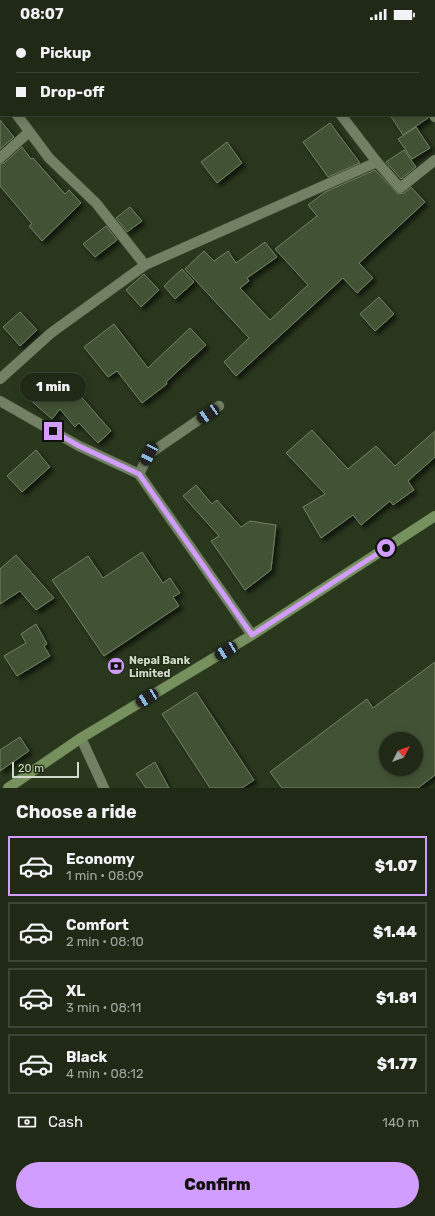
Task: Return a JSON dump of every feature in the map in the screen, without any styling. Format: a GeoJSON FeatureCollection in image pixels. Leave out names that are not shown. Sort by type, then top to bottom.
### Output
{"type":"FeatureCollection","features":[{"type":"Feature","properties":{"kind":"main road"},"geometry":{"type":"LineString","coordinates":[[8,788],[81,738],[252,635],[435,516]]}},
{"type":"Feature","properties":{"kind":"street"},"geometry":{"type":"LineString","coordinates":[[18,116],[49,158],[96,203],[145,265]]}},
{"type":"Feature","properties":{"kind":"street"},"geometry":{"type":"LineString","coordinates":[[342,116],[377,162],[400,188],[435,160]]}},
{"type":"Feature","properties":{"kind":"street"},"geometry":{"type":"LineString","coordinates":[[0,158],[29,132]]}},
{"type":"Feature","properties":{"kind":"street"},"geometry":{"type":"LineString","coordinates":[[0,379],[51,333],[145,265],[377,162]]}},
{"type":"Feature","properties":{"kind":"street"},"geometry":{"type":"LineString","coordinates":[[0,402],[79,446],[139,474],[252,635]]}},
{"type":"Feature","properties":{"kind":"street"},"geometry":{"type":"LineString","coordinates":[[139,474],[149,454],[219,406]]}},
{"type":"Feature","properties":{"kind":"street"},"geometry":{"type":"LineString","coordinates":[[81,738],[104,788]]}},
{"type":"Feature","properties":{"kind":"building"},"geometry":{"type":"Polygon","coordinates":[[[391,116],[428,116],[428,118],[403,135],[391,116]]]}},
{"type":"Feature","properties":{"kind":"building"},"geometry":{"type":"Polygon","coordinates":[[[0,120],[14,137],[0,149],[0,120]]]}},
{"type":"Feature","properties":{"kind":"building"},"geometry":{"type":"Polygon","coordinates":[[[330,123],[360,163],[328,177],[303,142],[330,123]]]}},
{"type":"Feature","properties":{"kind":"building"},"geometry":{"type":"Polygon","coordinates":[[[416,127],[430,148],[412,159],[398,139],[416,127]]]}},
{"type":"Feature","properties":{"kind":"building"},"geometry":{"type":"Polygon","coordinates":[[[227,142],[242,163],[217,183],[201,162],[227,142]]]}},
{"type":"Feature","properties":{"kind":"building"},"geometry":{"type":"Polygon","coordinates":[[[22,147],[31,159],[33,158],[65,194],[69,190],[81,203],[42,241],[29,226],[32,224],[0,186],[0,164],[4,163],[22,147]]]}},
{"type":"Feature","properties":{"kind":"building"},"geometry":{"type":"Polygon","coordinates":[[[404,150],[416,167],[401,179],[386,162],[404,150]]]}},
{"type":"Feature","properties":{"kind":"building"},"geometry":{"type":"Polygon","coordinates":[[[375,170],[398,194],[404,193],[411,187],[425,202],[359,263],[373,278],[357,293],[343,278],[236,376],[224,362],[249,338],[185,269],[204,251],[214,261],[228,251],[236,263],[265,242],[277,257],[247,278],[249,281],[240,288],[270,320],[308,285],[275,249],[317,216],[308,205],[325,192],[375,170]]]}},
{"type":"Feature","properties":{"kind":"building"},"geometry":{"type":"Polygon","coordinates":[[[130,207],[142,221],[127,232],[116,218],[130,207]]]}},
{"type":"Feature","properties":{"kind":"building"},"geometry":{"type":"Polygon","coordinates":[[[106,226],[117,240],[95,257],[83,244],[106,226]]]}},
{"type":"Feature","properties":{"kind":"building"},"geometry":{"type":"Polygon","coordinates":[[[182,269],[194,282],[175,299],[164,286],[182,269]]]}},
{"type":"Feature","properties":{"kind":"building"},"geometry":{"type":"Polygon","coordinates":[[[144,274],[159,290],[141,307],[126,290],[144,274]]]}},
{"type":"Feature","properties":{"kind":"building"},"geometry":{"type":"Polygon","coordinates":[[[379,297],[394,314],[375,331],[360,314],[379,297]]]}},
{"type":"Feature","properties":{"kind":"building"},"geometry":{"type":"Polygon","coordinates":[[[20,312],[37,330],[20,346],[3,327],[20,312]]]}},
{"type":"Feature","properties":{"kind":"building"},"geometry":{"type":"Polygon","coordinates":[[[114,324],[148,368],[190,328],[206,345],[166,382],[167,384],[142,403],[117,371],[108,377],[84,347],[114,324]]]}},
{"type":"Feature","properties":{"kind":"building"},"geometry":{"type":"Polygon","coordinates":[[[54,372],[76,391],[111,431],[98,443],[79,423],[75,427],[60,409],[52,419],[29,399],[54,372]]]}},
{"type":"Feature","properties":{"kind":"building"},"geometry":{"type":"Polygon","coordinates":[[[312,430],[348,469],[376,446],[395,466],[435,431],[435,457],[408,481],[414,490],[393,505],[390,501],[361,525],[353,515],[321,538],[303,507],[325,494],[286,453],[312,430]]]}},
{"type":"Feature","properties":{"kind":"building"},"geometry":{"type":"Polygon","coordinates":[[[36,450],[50,467],[22,492],[7,476],[36,450]]]}},
{"type":"Feature","properties":{"kind":"building"},"geometry":{"type":"Polygon","coordinates":[[[196,485],[212,504],[217,500],[241,527],[250,521],[276,525],[271,570],[245,590],[211,541],[219,536],[183,496],[196,485]]]}},
{"type":"Feature","properties":{"kind":"building"},"geometry":{"type":"Polygon","coordinates":[[[142,552],[163,583],[170,578],[180,593],[173,597],[179,606],[104,656],[52,580],[88,556],[103,578],[142,552]]]}},
{"type":"Feature","properties":{"kind":"building"},"geometry":{"type":"Polygon","coordinates":[[[16,555],[54,598],[36,610],[20,591],[0,604],[0,569],[16,555]]]}},
{"type":"Feature","properties":{"kind":"building"},"geometry":{"type":"Polygon","coordinates":[[[36,624],[47,644],[44,646],[50,656],[17,676],[4,656],[26,643],[21,634],[36,624]]]}},
{"type":"Feature","properties":{"kind":"building"},"geometry":{"type":"Polygon","coordinates":[[[435,662],[435,775],[418,788],[282,788],[270,772],[367,699],[373,708],[435,662]]]}},
{"type":"Feature","properties":{"kind":"building"},"geometry":{"type":"Polygon","coordinates":[[[196,692],[254,780],[242,788],[210,788],[162,714],[196,692]]]}},
{"type":"Feature","properties":{"kind":"building"},"geometry":{"type":"Polygon","coordinates":[[[20,737],[29,751],[0,771],[0,750],[20,737]]]}},
{"type":"Feature","properties":{"kind":"building"},"geometry":{"type":"Polygon","coordinates":[[[155,762],[169,788],[146,788],[136,774],[155,762]]]}},
{"type":"Feature","properties":{"kind":"place","name":"Nepal Bank Limited"},"geometry":{"type":"Point","coordinates":[116,666]}},
{"type":"Feature","properties":{"kind":"route"},"geometry":{"type":"LineString","coordinates":[[53,431],[79,446],[139,474],[252,635],[386,548]]}}]}
